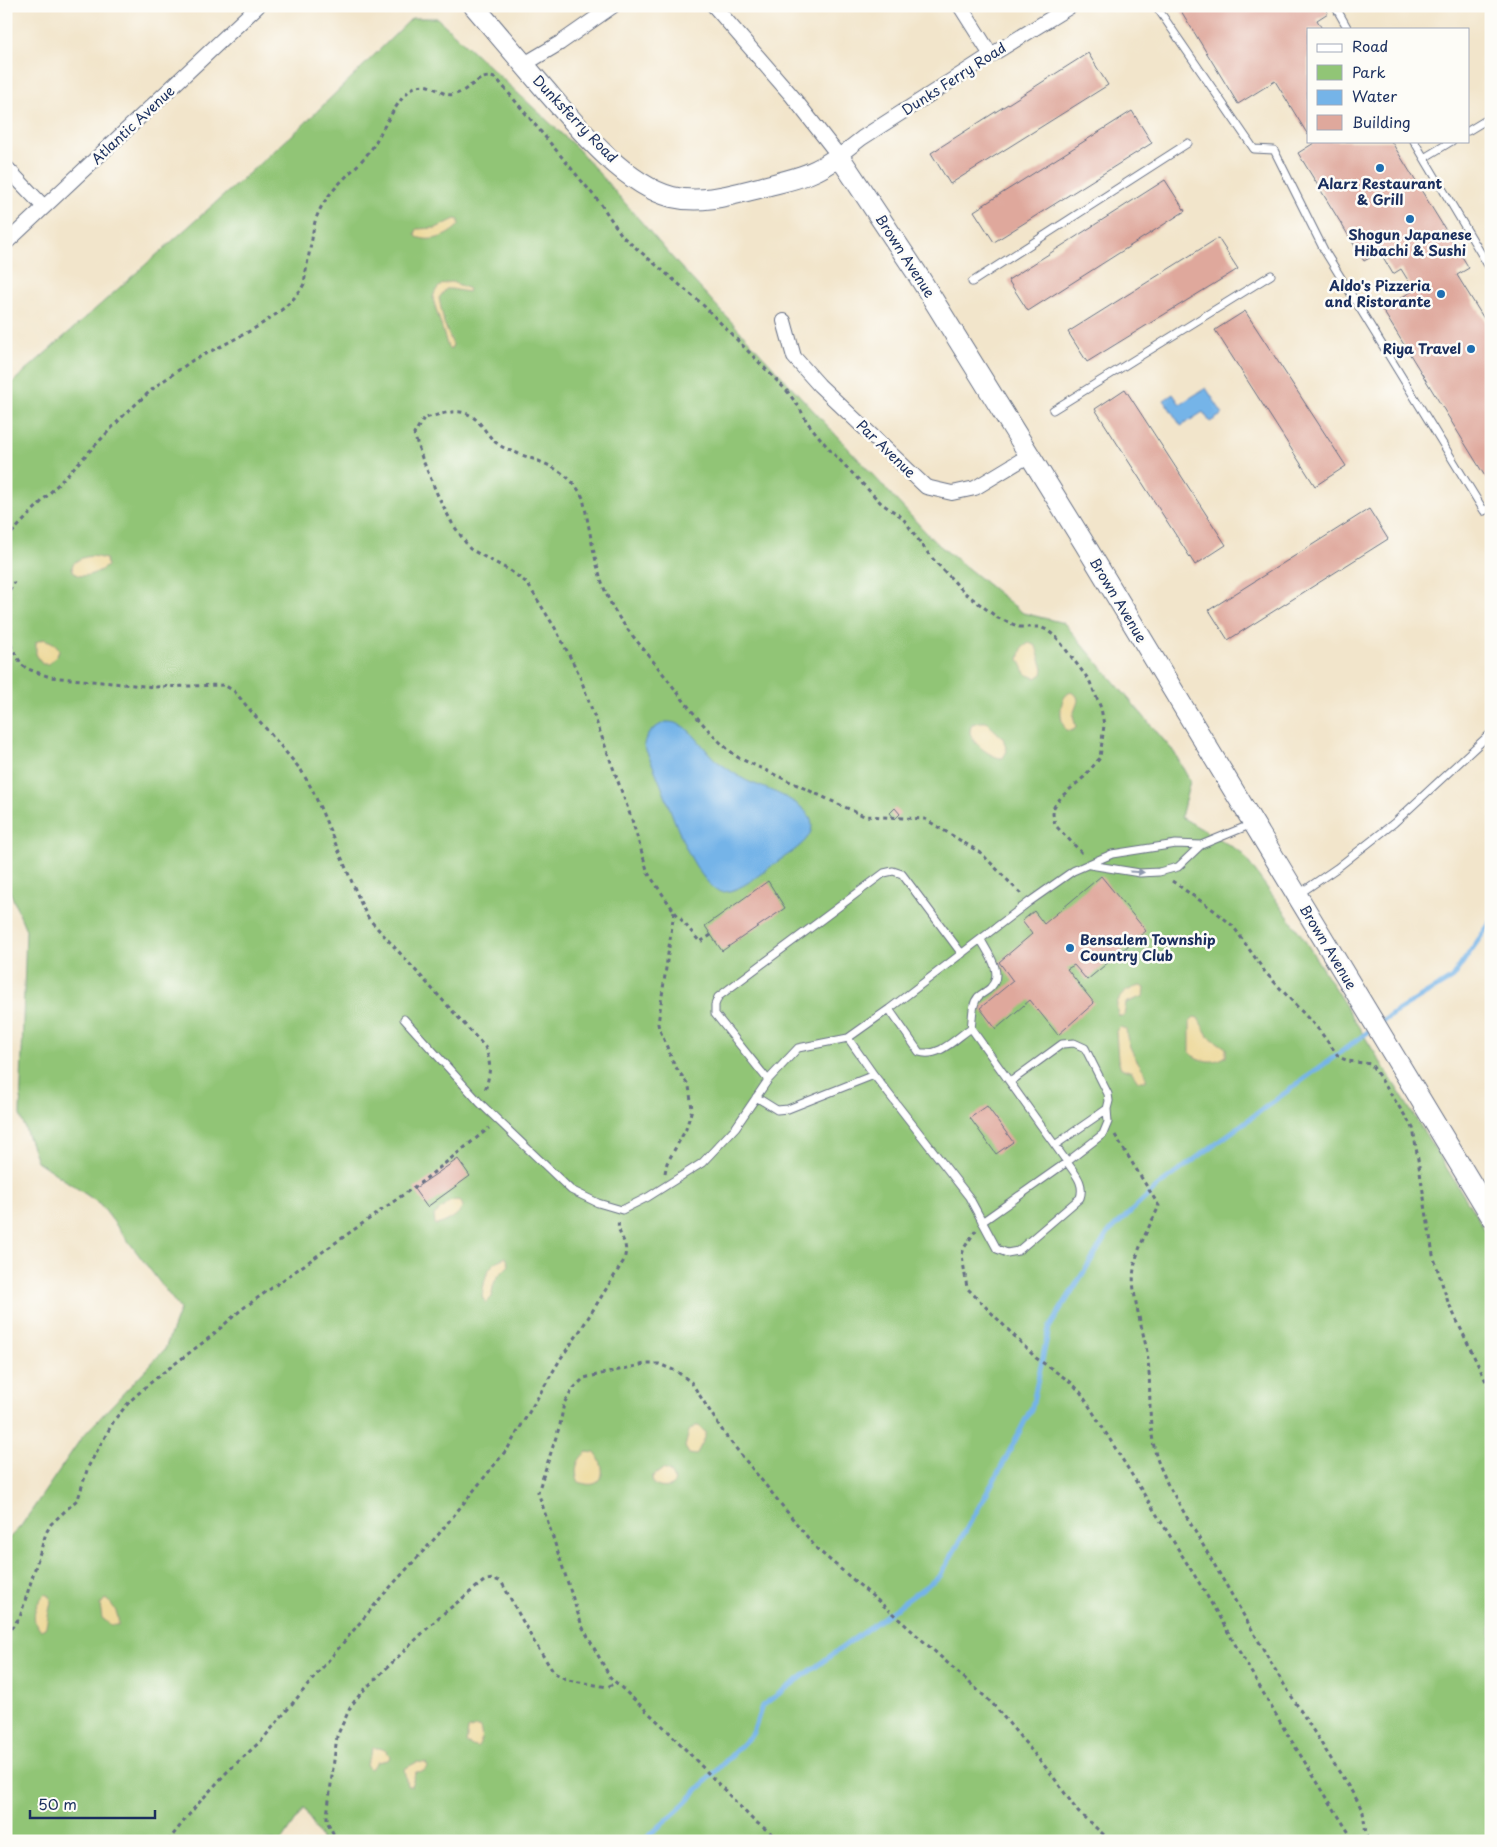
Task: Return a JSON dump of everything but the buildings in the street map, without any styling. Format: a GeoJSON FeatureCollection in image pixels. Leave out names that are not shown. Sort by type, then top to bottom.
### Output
{"type":"FeatureCollection","features":[{"type":"Feature","properties":{"kind":"street","name":"Atlantic Avenue"},"geometry":{"type":"LineString","coordinates":[[6,243],[258,6]]}},
{"type":"Feature","properties":{"kind":"street","name":"Dunksferry Road"},"geometry":{"type":"LineString","coordinates":[[474,6],[568,116],[602,151],[638,181],[653,190],[672,197],[690,199],[734,194],[811,174],[825,167],[839,156]]}},
{"type":"Feature","properties":{"kind":"street"},"geometry":{"type":"LineString","coordinates":[[523,64],[560,43],[613,6]]}},
{"type":"Feature","properties":{"kind":"street","name":"Brown Avenue"},"geometry":{"type":"LineString","coordinates":[[714,6],[792,96],[839,156],[916,272],[1028,456],[1084,543],[1252,824],[1491,1216]]}},
{"type":"Feature","properties":{"kind":"street"},"geometry":{"type":"LineString","coordinates":[[960,6],[991,55]]}},
{"type":"Feature","properties":{"kind":"street","name":"Dunks Ferry Road"},"geometry":{"type":"LineString","coordinates":[[839,156],[862,138],[1071,6]]}},
{"type":"Feature","properties":{"kind":"street"},"geometry":{"type":"LineString","coordinates":[[6,167],[44,207]]}},
{"type":"Feature","properties":{"kind":"street","name":"Par Avenue"},"geometry":{"type":"LineString","coordinates":[[784,321],[794,357],[819,385],[926,487],[952,493],[975,488],[1028,456]]}},
{"type":"Feature","properties":{"kind":"lane"},"geometry":{"type":"LineString","coordinates":[[1156,6],[1254,149],[1274,150],[1324,250],[1484,511],[1491,507]]}},
{"type":"Feature","properties":{"kind":"lane"},"geometry":{"type":"LineString","coordinates":[[1335,6],[1347,28]]}},
{"type":"Feature","properties":{"kind":"lane"},"geometry":{"type":"LineString","coordinates":[[1470,130],[1491,117]]}},
{"type":"Feature","properties":{"kind":"lane"},"geometry":{"type":"LineString","coordinates":[[1415,142],[1489,267],[1491,274]]}},
{"type":"Feature","properties":{"kind":"lane"},"geometry":{"type":"LineString","coordinates":[[1424,158],[1450,142]]}},
{"type":"Feature","properties":{"kind":"lane"},"geometry":{"type":"LineString","coordinates":[[972,282],[1188,143]]}},
{"type":"Feature","properties":{"kind":"lane"},"geometry":{"type":"LineString","coordinates":[[1053,410],[1271,275]]}},
{"type":"Feature","properties":{"kind":"lane"},"geometry":{"type":"LineString","coordinates":[[1296,896],[1337,868],[1394,823],[1491,733]]}},
{"type":"Feature","properties":{"kind":"lane"},"geometry":{"type":"LineString","coordinates":[[1089,865],[1140,873],[1159,872],[1178,867],[1201,845],[1252,824]]}},
{"type":"Feature","properties":{"kind":"lane"},"geometry":{"type":"LineString","coordinates":[[404,1019],[480,1103],[571,1190],[598,1203],[622,1210],[648,1197],[702,1163],[736,1127],[768,1080],[798,1048],[848,1038],[1073,870],[1112,854],[1176,844],[1201,845]]}},
{"type":"Feature","properties":{"kind":"lane"},"geometry":{"type":"LineString","coordinates":[[768,1080],[716,1014],[715,1005],[718,997],[884,873],[893,871],[902,874],[962,954]]}},
{"type":"Feature","properties":{"kind":"lane"},"geometry":{"type":"LineString","coordinates":[[848,1038],[969,1196],[996,1249],[1007,1253],[1018,1251],[1080,1198],[1083,1190],[1081,1182],[970,1028],[973,1008],[978,997],[992,987],[997,978],[995,968],[980,940]]}},
{"type":"Feature","properties":{"kind":"lane"},"geometry":{"type":"LineString","coordinates":[[888,1010],[919,1052],[928,1055],[936,1053],[970,1028]]}},
{"type":"Feature","properties":{"kind":"lane"},"geometry":{"type":"LineString","coordinates":[[982,1222],[1103,1134],[1108,1122],[1107,1109],[1110,1102],[1108,1094],[1085,1048],[1074,1043],[1062,1044],[1010,1082]]}},
{"type":"Feature","properties":{"kind":"lane"},"geometry":{"type":"LineString","coordinates":[[756,1097],[777,1110],[788,1109],[874,1074]]}},
{"type":"Feature","properties":{"kind":"lane"},"geometry":{"type":"LineString","coordinates":[[1055,1145],[1107,1109]]}},
{"type":"Feature","properties":{"kind":"path"},"geometry":{"type":"LineString","coordinates":[[6,539],[125,414],[156,386],[192,360],[271,319],[299,293],[304,284],[316,217],[326,199],[371,149],[394,111],[410,91],[418,86],[429,85],[444,94],[455,95],[481,79],[492,77],[497,79],[600,203],[623,236],[639,252],[663,269],[701,303],[786,391],[799,407],[807,422],[829,449],[882,504],[902,517],[930,556],[965,593],[998,618],[1020,627],[1040,627],[1047,630],[1057,638],[1089,680],[1101,708],[1104,725],[1100,758],[1084,777],[1062,796],[1054,807],[1053,814],[1055,825],[1084,855],[1089,865]]}},
{"type":"Feature","properties":{"kind":"path"},"geometry":{"type":"LineString","coordinates":[[711,935],[700,942],[674,911],[648,873],[632,820],[579,674],[555,628],[527,583],[509,570],[470,549],[452,522],[422,458],[414,434],[424,418],[454,412],[463,412],[470,415],[476,419],[497,444],[553,466],[578,488],[583,498],[597,567],[607,596],[623,624],[705,726],[729,751],[739,758],[864,816],[925,819],[981,853],[1029,902]]}},
{"type":"Feature","properties":{"kind":"path"},"geometry":{"type":"LineString","coordinates":[[6,598],[14,582]]}},
{"type":"Feature","properties":{"kind":"path"},"geometry":{"type":"LineString","coordinates":[[6,629],[12,648],[22,665],[50,677],[154,686],[224,685],[234,691],[301,770],[313,791],[369,919],[485,1047],[489,1059],[490,1072],[480,1103]]}},
{"type":"Feature","properties":{"kind":"path"},"geometry":{"type":"LineString","coordinates":[[1159,872],[1215,911],[1233,926],[1265,972],[1319,1030],[1339,1057],[1348,1061],[1371,1064],[1412,1128],[1433,1255],[1448,1302],[1491,1392]]}},
{"type":"Feature","properties":{"kind":"path"},"geometry":{"type":"LineString","coordinates":[[648,1197],[665,1176],[667,1163],[686,1129],[692,1109],[689,1086],[675,1066],[659,1028],[674,911]]}},
{"type":"Feature","properties":{"kind":"path"},"geometry":{"type":"LineString","coordinates":[[6,1634],[20,1617],[46,1533],[51,1524],[78,1500],[88,1467],[116,1419],[131,1400],[156,1378],[209,1338],[242,1309],[424,1180],[498,1121]]}},
{"type":"Feature","properties":{"kind":"path"},"geometry":{"type":"LineString","coordinates":[[1112,1131],[1159,1206],[1137,1255],[1133,1271],[1134,1295],[1147,1353],[1150,1380],[1149,1407],[1155,1451],[1167,1483],[1280,1678],[1357,1800],[1363,1812],[1367,1841]]}},
{"type":"Feature","properties":{"kind":"path"},"geometry":{"type":"LineString","coordinates":[[168,1841],[227,1772],[262,1740],[383,1595],[438,1535],[508,1448],[561,1358],[623,1262],[627,1252],[626,1244],[619,1231],[618,1224],[622,1210]]}},
{"type":"Feature","properties":{"kind":"path"},"geometry":{"type":"LineString","coordinates":[[982,1222],[964,1248],[962,1255],[967,1288],[1036,1358],[1072,1383],[1081,1393],[1198,1581],[1286,1732],[1354,1841]]}},
{"type":"Feature","properties":{"kind":"path"},"geometry":{"type":"LineString","coordinates":[[787,1841],[771,1833],[754,1820],[667,1730],[610,1677],[582,1626],[538,1492],[560,1425],[564,1403],[574,1388],[584,1378],[645,1364],[659,1364],[676,1371],[691,1382],[726,1436],[817,1549],[891,1612],[992,1703],[1052,1775],[1078,1812],[1111,1841]]}},
{"type":"Feature","properties":{"kind":"path"},"geometry":{"type":"LineString","coordinates":[[337,1841],[326,1816],[337,1736],[351,1706],[361,1693],[440,1617],[484,1581],[492,1579],[502,1583],[532,1640],[554,1673],[568,1680],[607,1687],[616,1683]]}},
{"type":"Feature","properties":{"kind":"path"},"geometry":{"type":"LineString","coordinates":[[768,1841],[771,1833]]}},
{"type":"Feature","properties":{"kind":"green space"},"geometry":{"type":"Polygon","coordinates":[[[412,18],[437,18],[578,149],[677,263],[934,541],[1023,613],[1064,623],[1174,752],[1190,781],[1181,817],[1241,852],[1302,936],[1491,1240],[1491,1841],[322,1841],[304,1808],[282,1841],[6,1841],[6,1541],[21,1526],[82,1437],[165,1349],[180,1309],[100,1204],[37,1161],[20,1115],[26,930],[6,882],[6,388],[300,128],[412,18]]]}},
{"type":"Feature","properties":{"kind":"sand"},"geometry":{"type":"Polygon","coordinates":[[[455,219],[459,220],[459,225],[450,232],[434,239],[423,239],[415,234],[417,229],[436,228],[455,219]]]}},
{"type":"Feature","properties":{"kind":"sand"},"geometry":{"type":"Polygon","coordinates":[[[452,282],[469,289],[468,292],[446,289],[439,298],[444,323],[453,345],[450,350],[433,299],[439,287],[445,283],[452,282]]]}},
{"type":"Feature","properties":{"kind":"sand"},"geometry":{"type":"Polygon","coordinates":[[[92,556],[106,559],[107,566],[92,574],[81,576],[73,571],[72,566],[78,560],[92,556]]]}},
{"type":"Feature","properties":{"kind":"sand"},"geometry":{"type":"Polygon","coordinates":[[[43,639],[55,644],[59,650],[57,656],[48,664],[42,664],[36,654],[36,642],[43,639]]]}},
{"type":"Feature","properties":{"kind":"sand"},"geometry":{"type":"Polygon","coordinates":[[[1029,643],[1036,646],[1043,669],[1042,674],[1036,678],[1026,674],[1019,659],[1022,648],[1029,643]]]}},
{"type":"Feature","properties":{"kind":"sand"},"geometry":{"type":"Polygon","coordinates":[[[1071,692],[1077,696],[1078,701],[1073,715],[1076,728],[1071,731],[1066,730],[1064,726],[1061,709],[1064,699],[1071,692]]]}},
{"type":"Feature","properties":{"kind":"sand"},"geometry":{"type":"Polygon","coordinates":[[[986,722],[1003,738],[1007,751],[1003,758],[988,753],[974,741],[970,732],[972,724],[986,722]]]}},
{"type":"Feature","properties":{"kind":"sand"},"geometry":{"type":"Polygon","coordinates":[[[1141,986],[1145,988],[1144,996],[1126,1003],[1124,1016],[1119,1016],[1117,1010],[1118,1000],[1125,992],[1141,986]]]}},
{"type":"Feature","properties":{"kind":"sand"},"geometry":{"type":"Polygon","coordinates":[[[1194,1017],[1198,1018],[1208,1036],[1226,1048],[1226,1056],[1222,1059],[1208,1061],[1190,1053],[1190,1021],[1194,1017]]]}},
{"type":"Feature","properties":{"kind":"sand"},"geometry":{"type":"Polygon","coordinates":[[[1120,1027],[1126,1029],[1130,1047],[1146,1074],[1146,1081],[1138,1081],[1132,1072],[1121,1068],[1118,1060],[1116,1031],[1120,1027]]]}},
{"type":"Feature","properties":{"kind":"sand"},"geometry":{"type":"Polygon","coordinates":[[[457,1200],[463,1206],[459,1213],[447,1221],[435,1225],[434,1215],[449,1202],[457,1200]]]}},
{"type":"Feature","properties":{"kind":"sand"},"geometry":{"type":"Polygon","coordinates":[[[506,1257],[509,1265],[496,1279],[492,1297],[486,1303],[482,1297],[488,1272],[494,1264],[506,1257]]]}},
{"type":"Feature","properties":{"kind":"sand"},"geometry":{"type":"Polygon","coordinates":[[[695,1426],[699,1426],[705,1432],[705,1438],[696,1455],[689,1454],[685,1447],[689,1431],[695,1426]]]}},
{"type":"Feature","properties":{"kind":"sand"},"geometry":{"type":"Polygon","coordinates":[[[587,1452],[595,1453],[602,1466],[601,1477],[594,1484],[579,1482],[576,1474],[578,1461],[587,1452]]]}},
{"type":"Feature","properties":{"kind":"sand"},"geometry":{"type":"Polygon","coordinates":[[[663,1469],[670,1472],[675,1482],[665,1488],[653,1484],[652,1477],[663,1469]]]}},
{"type":"Feature","properties":{"kind":"sand"},"geometry":{"type":"Polygon","coordinates":[[[45,1594],[50,1596],[51,1602],[46,1626],[41,1630],[37,1626],[34,1617],[38,1602],[45,1594]]]}},
{"type":"Feature","properties":{"kind":"sand"},"geometry":{"type":"Polygon","coordinates":[[[105,1599],[111,1603],[115,1610],[118,1625],[111,1625],[102,1618],[100,1605],[105,1599]]]}},
{"type":"Feature","properties":{"kind":"sand"},"geometry":{"type":"Polygon","coordinates":[[[479,1727],[481,1735],[481,1741],[477,1748],[466,1743],[468,1730],[479,1727]]]}},
{"type":"Feature","properties":{"kind":"sand"},"geometry":{"type":"Polygon","coordinates":[[[373,1748],[387,1752],[390,1757],[388,1760],[377,1762],[369,1769],[366,1764],[373,1748]]]}},
{"type":"Feature","properties":{"kind":"sand"},"geometry":{"type":"Polygon","coordinates":[[[417,1762],[426,1763],[427,1767],[424,1771],[416,1772],[411,1786],[407,1786],[404,1769],[417,1762]]]}},
{"type":"Feature","properties":{"kind":"water"},"geometry":{"type":"Polygon","coordinates":[[[1206,388],[1223,414],[1210,422],[1203,412],[1181,426],[1164,400],[1173,394],[1180,404],[1206,388]]]}},
{"type":"Feature","properties":{"kind":"water"},"geometry":{"type":"Polygon","coordinates":[[[666,722],[675,723],[689,731],[712,757],[740,777],[779,794],[802,808],[809,817],[812,826],[805,841],[742,886],[720,892],[710,884],[700,873],[684,844],[644,746],[648,734],[666,722]]]}},
{"type":"Feature","properties":{"kind":"waterway"},"geometry":{"type":"LineString","coordinates":[[1379,1024],[1451,979],[1491,922]]}},
{"type":"Feature","properties":{"kind":"waterway"},"geometry":{"type":"LineString","coordinates":[[643,1841],[678,1810],[753,1733],[762,1706],[940,1576],[1002,1466],[1032,1407],[1049,1328],[1108,1233],[1157,1187],[1372,1029]]}},
{"type":"Feature","properties":{"kind":"place","name":"Alarz Restaurant & Grill"},"geometry":{"type":"Point","coordinates":[1380,168]}},
{"type":"Feature","properties":{"kind":"place","name":"Shogun Japanese Hibachi & Sushi"},"geometry":{"type":"Point","coordinates":[1410,219]}},
{"type":"Feature","properties":{"kind":"place","name":"Aldo's Pizzeria and Ristorante"},"geometry":{"type":"Point","coordinates":[1441,294]}},
{"type":"Feature","properties":{"kind":"place","name":"Riya Travel"},"geometry":{"type":"Point","coordinates":[1471,349]}},
{"type":"Feature","properties":{"kind":"place","name":"Bensalem Township Country Club"},"geometry":{"type":"Point","coordinates":[1070,948]}}]}
